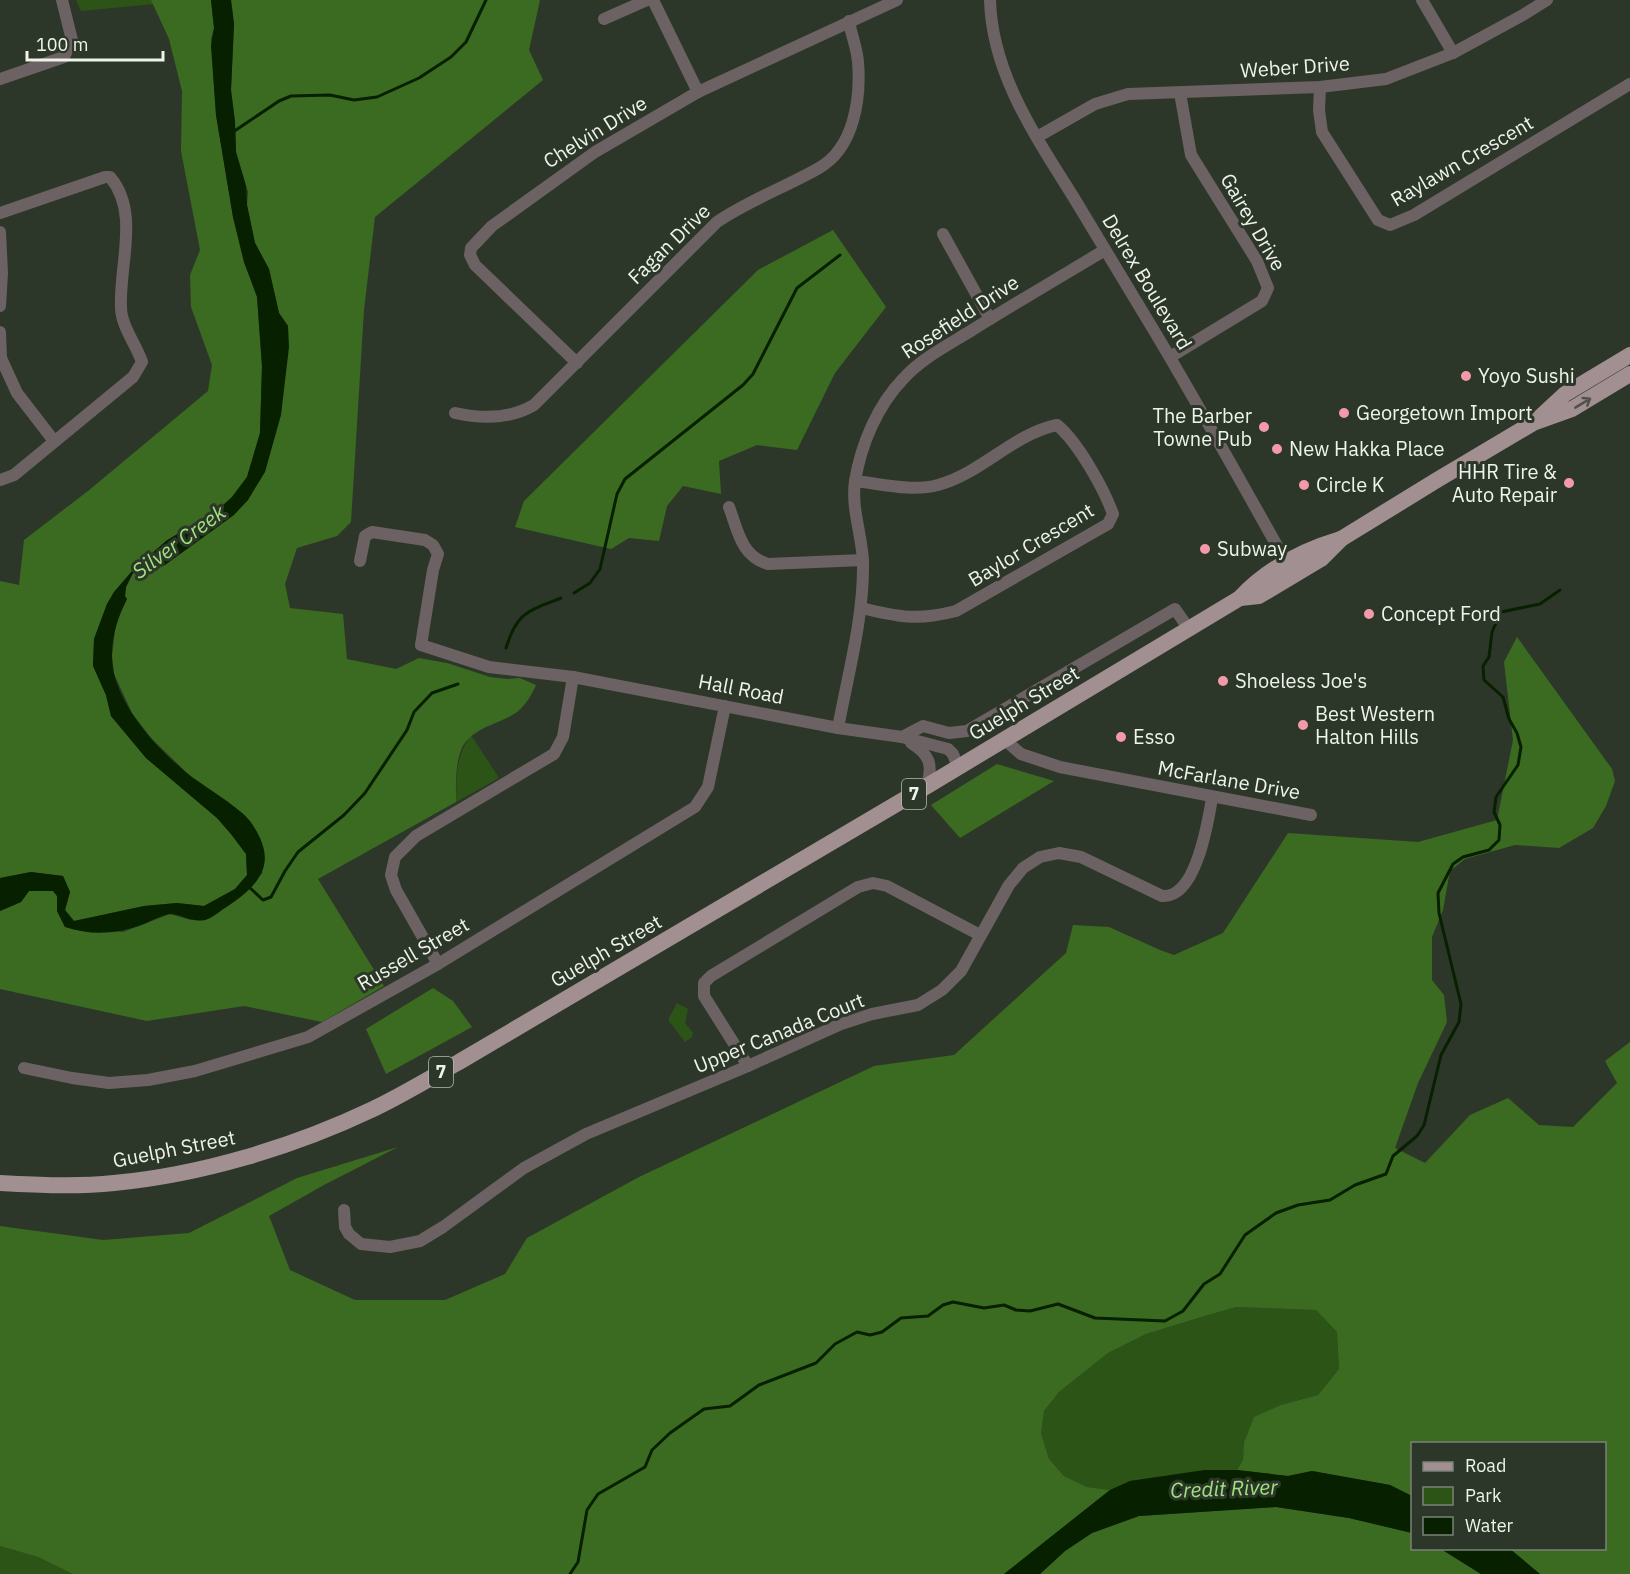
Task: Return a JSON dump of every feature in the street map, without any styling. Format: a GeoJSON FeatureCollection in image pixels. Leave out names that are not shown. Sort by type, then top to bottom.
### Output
{"type":"FeatureCollection","features":[{"type":"Feature","properties":{"kind":"main road","name":"Guelph Street"},"geometry":{"type":"LineString","coordinates":[[1533,423],[1565,394],[1629,359]]}},
{"type":"Feature","properties":{"kind":"main road","name":"Guelph Street"},"geometry":{"type":"LineString","coordinates":[[0,1183],[37,1185],[112,1183],[162,1177],[279,1147],[372,1110],[470,1056],[1005,740],[1240,598],[1254,583],[1290,570],[1315,547],[1341,538],[1533,423],[1572,409],[1630,374]]}},
{"type":"Feature","properties":{"kind":"street"},"geometry":{"type":"LineString","coordinates":[[0,79],[64,57],[72,40],[62,0]]}},
{"type":"Feature","properties":{"kind":"street"},"geometry":{"type":"LineString","coordinates":[[604,19],[647,0]]}},
{"type":"Feature","properties":{"kind":"street"},"geometry":{"type":"LineString","coordinates":[[653,0],[698,92]]}},
{"type":"Feature","properties":{"kind":"street","name":"Chelvin Drive"},"geometry":{"type":"LineString","coordinates":[[577,363],[475,265],[470,255],[471,248],[492,226],[595,152],[698,92],[897,0]]}},
{"type":"Feature","properties":{"kind":"street","name":"Delrex Boulevard"},"geometry":{"type":"LineString","coordinates":[[990,0],[990,16],[996,48],[1011,92],[1170,357],[1290,570]]}},
{"type":"Feature","properties":{"kind":"street"},"geometry":{"type":"LineString","coordinates":[[1422,0],[1452,53]]}},
{"type":"Feature","properties":{"kind":"street","name":"Weber Drive"},"geometry":{"type":"LineString","coordinates":[[1036,137],[1095,104],[1128,94],[1320,87],[1386,79],[1452,53],[1547,0]]}},
{"type":"Feature","properties":{"kind":"street","name":"Fagan Drive"},"geometry":{"type":"LineString","coordinates":[[455,413],[475,418],[519,414],[534,405],[717,222],[732,212],[821,167],[837,155],[848,137],[856,107],[858,61],[849,21]]}},
{"type":"Feature","properties":{"kind":"street","name":"Raylawn Crescent"},"geometry":{"type":"LineString","coordinates":[[1320,87],[1319,110],[1322,132],[1378,220],[1390,225],[1414,215],[1630,84]]}},
{"type":"Feature","properties":{"kind":"street","name":"Gairey Drive"},"geometry":{"type":"LineString","coordinates":[[1170,357],[1262,301],[1268,288],[1257,261],[1191,155],[1180,93]]}},
{"type":"Feature","properties":{"kind":"street"},"geometry":{"type":"LineString","coordinates":[[0,213],[110,177],[125,204],[121,308],[124,322],[142,362],[133,377],[14,475],[0,480]]}},
{"type":"Feature","properties":{"kind":"street"},"geometry":{"type":"LineString","coordinates":[[0,232],[3,273],[0,306]]}},
{"type":"Feature","properties":{"kind":"street"},"geometry":{"type":"LineString","coordinates":[[942,234],[990,319]]}},
{"type":"Feature","properties":{"kind":"street","name":"Rosefield Drive"},"geometry":{"type":"LineString","coordinates":[[838,728],[861,608],[863,560],[854,510],[855,481],[869,433],[882,407],[901,381],[919,363],[1105,250]]}},
{"type":"Feature","properties":{"kind":"street"},"geometry":{"type":"LineString","coordinates":[[0,332],[1,358],[17,393],[54,441]]}},
{"type":"Feature","properties":{"kind":"street","name":"Baylor Crescent"},"geometry":{"type":"LineString","coordinates":[[855,481],[916,488],[937,485],[964,475],[1040,429],[1057,425],[1068,434],[1108,500],[1113,514],[1108,524],[956,611],[930,618],[896,617],[861,608]]}},
{"type":"Feature","properties":{"kind":"street"},"geometry":{"type":"LineString","coordinates":[[729,507],[744,549],[758,561],[768,564],[863,560]]}},
{"type":"Feature","properties":{"kind":"street","name":"Hall Road"},"geometry":{"type":"LineString","coordinates":[[360,561],[365,536],[372,532],[425,540],[433,545],[438,554],[432,570],[420,645],[489,668],[573,677],[838,728],[902,737],[948,749],[953,754],[958,767]]}},
{"type":"Feature","properties":{"kind":"street","name":"Guelph Street"},"geometry":{"type":"LineString","coordinates":[[967,731],[1175,609],[1189,629]]}},
{"type":"Feature","properties":{"kind":"street"},"geometry":{"type":"LineString","coordinates":[[438,964],[396,890],[391,875],[395,857],[416,836],[555,754],[563,736],[573,677]]}},
{"type":"Feature","properties":{"kind":"street","name":"Russell Street"},"geometry":{"type":"LineString","coordinates":[[24,1068],[109,1083],[148,1080],[195,1071],[308,1037],[438,964],[695,807],[708,787],[725,706]]}},
{"type":"Feature","properties":{"kind":"street","name":"Hall Road"},"geometry":{"type":"LineString","coordinates":[[902,737],[923,726],[949,733],[967,731]]}},
{"type":"Feature","properties":{"kind":"street"},"geometry":{"type":"LineString","coordinates":[[902,737],[920,748],[929,759],[931,772],[927,786]]}},
{"type":"Feature","properties":{"kind":"street","name":"McFarlane Drive"},"geometry":{"type":"LineString","coordinates":[[1005,740],[1021,754],[1060,767],[1212,798],[1311,815]]}},
{"type":"Feature","properties":{"kind":"street","name":"Upper Canada Court"},"geometry":{"type":"LineString","coordinates":[[344,1210],[345,1227],[349,1234],[361,1244],[390,1247],[420,1241],[524,1168],[586,1134],[841,1024],[872,1014],[918,1005],[942,990],[956,976],[1016,875],[1031,862],[1049,854],[1069,853],[1081,856],[1161,896],[1177,893],[1195,864],[1202,847],[1212,798]]}},
{"type":"Feature","properties":{"kind":"street"},"geometry":{"type":"LineString","coordinates":[[748,1065],[704,996],[704,983],[711,976],[858,887],[873,883],[887,886],[980,935]]}},
{"type":"Feature","properties":{"kind":"green space"},"geometry":{"type":"Polygon","coordinates":[[[76,0],[151,0],[154,4],[81,11],[76,0]]]}},
{"type":"Feature","properties":{"kind":"green space"},"geometry":{"type":"Polygon","coordinates":[[[151,0],[211,0],[216,115],[233,217],[244,262],[257,296],[262,366],[260,433],[247,477],[232,497],[221,507],[166,541],[133,570],[114,592],[94,639],[93,666],[106,695],[111,716],[146,758],[217,818],[231,834],[246,854],[247,875],[235,889],[204,906],[177,903],[144,906],[74,921],[65,910],[70,892],[63,876],[31,872],[0,878],[0,581],[19,585],[24,540],[88,491],[208,391],[212,365],[191,307],[190,275],[200,250],[181,151],[182,91],[169,39],[151,0]]]}},
{"type":"Feature","properties":{"kind":"green space"},"geometry":{"type":"Polygon","coordinates":[[[231,0],[540,0],[529,50],[543,80],[375,217],[364,310],[351,522],[337,536],[297,548],[285,584],[290,608],[343,614],[347,659],[396,669],[419,658],[447,663],[490,677],[520,678],[536,685],[531,696],[517,712],[478,731],[466,742],[458,762],[456,802],[318,879],[384,986],[322,1022],[244,1006],[147,1021],[0,989],[0,911],[21,902],[29,891],[53,891],[57,896],[57,911],[65,927],[123,932],[170,914],[191,920],[263,873],[184,770],[151,738],[132,713],[114,674],[112,656],[116,621],[127,599],[125,597],[126,587],[133,573],[248,500],[288,326],[279,313],[269,269],[255,243],[247,205],[248,192],[236,152],[231,90],[234,24],[231,0]]]}},
{"type":"Feature","properties":{"kind":"green space"},"geometry":{"type":"Polygon","coordinates":[[[833,230],[886,307],[835,373],[797,450],[757,445],[719,461],[721,494],[683,486],[667,506],[659,541],[629,538],[611,549],[515,527],[524,501],[758,270],[833,230]]]}},
{"type":"Feature","properties":{"kind":"green space"},"geometry":{"type":"Polygon","coordinates":[[[1517,637],[1612,769],[1615,781],[1606,806],[1593,828],[1559,848],[1515,845],[1465,859],[1450,871],[1443,910],[1432,937],[1432,980],[1444,995],[1447,1022],[1418,1083],[1395,1148],[1425,1163],[1470,1115],[1508,1098],[1539,1125],[1573,1127],[1617,1083],[1605,1061],[1630,1042],[1630,1574],[1540,1574],[1511,1550],[1606,1550],[1606,1442],[1411,1442],[1411,1496],[1390,1485],[1312,1471],[1288,1476],[1237,1470],[1243,1460],[1244,1443],[1254,1417],[1281,1405],[1318,1395],[1339,1369],[1337,1332],[1316,1310],[1236,1307],[1146,1334],[1108,1353],[1059,1392],[1044,1411],[1041,1433],[1049,1459],[1064,1476],[1087,1487],[1110,1490],[1004,1574],[73,1574],[38,1557],[0,1546],[0,1226],[103,1240],[189,1233],[297,1178],[398,1147],[269,1216],[290,1270],[355,1300],[445,1300],[505,1274],[527,1238],[639,1177],[874,1066],[954,1055],[1066,953],[1073,925],[1109,927],[1174,955],[1223,933],[1288,833],[1418,842],[1497,820],[1513,740],[1504,662],[1517,637]]]}},
{"type":"Feature","properties":{"kind":"green space"},"geometry":{"type":"Polygon","coordinates":[[[471,735],[499,778],[456,802],[459,759],[471,735]]]}},
{"type":"Feature","properties":{"kind":"green space"},"geometry":{"type":"Polygon","coordinates":[[[997,764],[1054,781],[960,838],[931,805],[997,764]]]}},
{"type":"Feature","properties":{"kind":"green space"},"geometry":{"type":"Polygon","coordinates":[[[433,988],[453,1001],[472,1027],[386,1074],[366,1029],[433,988]]]}},
{"type":"Feature","properties":{"kind":"green space"},"geometry":{"type":"Polygon","coordinates":[[[677,1003],[688,1009],[685,1023],[693,1033],[692,1037],[685,1042],[669,1021],[677,1003]]]}},
{"type":"Feature","properties":{"kind":"green space"},"geometry":{"type":"Polygon","coordinates":[[[1235,1307],[1316,1310],[1337,1332],[1339,1369],[1318,1395],[1281,1405],[1244,1443],[1243,1460],[1237,1470],[1205,1470],[1131,1481],[1110,1490],[1087,1487],[1064,1476],[1049,1459],[1041,1433],[1044,1411],[1059,1392],[1108,1353],[1146,1334],[1235,1307]]]}},
{"type":"Feature","properties":{"kind":"green space"},"geometry":{"type":"Polygon","coordinates":[[[1276,1507],[1349,1518],[1411,1533],[1411,1550],[1443,1550],[1481,1574],[1040,1574],[1065,1551],[1092,1533],[1139,1516],[1276,1507]]]}},
{"type":"Feature","properties":{"kind":"green space"},"geometry":{"type":"Polygon","coordinates":[[[0,1546],[38,1557],[73,1574],[0,1574],[0,1546]]]}},
{"type":"Feature","properties":{"kind":"water","name":"Silver Creek"},"geometry":{"type":"Polygon","coordinates":[[[211,0],[231,0],[234,24],[231,90],[236,152],[246,186],[247,205],[255,243],[269,269],[279,313],[288,326],[289,347],[281,415],[265,472],[248,500],[234,515],[165,565],[142,575],[133,573],[126,587],[127,599],[116,626],[112,655],[119,689],[128,707],[151,739],[192,777],[231,804],[250,821],[259,835],[265,859],[263,869],[251,888],[208,919],[200,921],[170,914],[124,930],[104,933],[85,932],[65,927],[57,911],[57,896],[53,891],[29,891],[21,902],[0,911],[0,878],[31,872],[63,876],[70,892],[65,910],[74,921],[144,906],[177,903],[204,906],[235,889],[247,875],[246,854],[231,834],[217,818],[146,758],[111,716],[106,695],[93,666],[94,639],[114,592],[133,570],[166,541],[221,507],[232,497],[247,477],[260,433],[262,366],[257,297],[244,262],[233,217],[216,115],[211,46],[214,28],[211,0]]]}},
{"type":"Feature","properties":{"kind":"water","name":"Credit River"},"geometry":{"type":"Polygon","coordinates":[[[1205,1470],[1237,1470],[1288,1476],[1312,1471],[1390,1485],[1411,1496],[1411,1533],[1349,1518],[1276,1507],[1139,1516],[1092,1533],[1065,1551],[1040,1574],[1004,1574],[1110,1490],[1130,1481],[1205,1470]]]}},
{"type":"Feature","properties":{"kind":"water"},"geometry":{"type":"Polygon","coordinates":[[[1443,1550],[1511,1550],[1540,1574],[1481,1574],[1443,1550]]]}},
{"type":"Feature","properties":{"kind":"waterway"},"geometry":{"type":"LineString","coordinates":[[233,132],[279,101],[291,96],[330,95],[354,100],[377,97],[419,78],[451,57],[466,42],[486,0]]}},
{"type":"Feature","properties":{"kind":"waterway"},"geometry":{"type":"LineString","coordinates":[[574,593],[590,583],[600,569],[617,494],[625,479],[743,385],[753,374],[797,288],[840,255]]}},
{"type":"Feature","properties":{"kind":"waterway"},"geometry":{"type":"LineString","coordinates":[[570,1574],[578,1562],[587,1510],[598,1494],[645,1467],[652,1450],[670,1433],[704,1409],[730,1406],[759,1385],[816,1363],[835,1344],[857,1332],[870,1335],[882,1332],[901,1318],[928,1316],[943,1305],[953,1302],[984,1308],[1004,1305],[1016,1310],[1030,1311],[1058,1304],[1095,1318],[1165,1321],[1183,1311],[1204,1284],[1220,1274],[1245,1235],[1276,1213],[1298,1205],[1330,1200],[1355,1185],[1386,1174],[1393,1156],[1417,1136],[1424,1125],[1441,1055],[1459,1022],[1461,1004],[1439,913],[1438,893],[1453,864],[1463,857],[1489,850],[1499,840],[1500,825],[1494,812],[1496,797],[1518,765],[1521,747],[1517,733],[1509,719],[1503,697],[1484,680],[1483,666],[1489,657],[1492,632],[1501,612],[1540,604],[1560,590]]}},
{"type":"Feature","properties":{"kind":"waterway"},"geometry":{"type":"LineString","coordinates":[[506,648],[515,627],[525,614],[561,598]]}},
{"type":"Feature","properties":{"kind":"waterway"},"geometry":{"type":"LineString","coordinates":[[249,887],[263,900],[271,897],[298,852],[344,815],[365,793],[407,730],[414,712],[432,693],[458,684]]}},
{"type":"Feature","properties":{"kind":"place","name":"Yoyo Sushi"},"geometry":{"type":"Point","coordinates":[1466,376]}},
{"type":"Feature","properties":{"kind":"place","name":"Georgetown Import"},"geometry":{"type":"Point","coordinates":[1344,413]}},
{"type":"Feature","properties":{"kind":"place","name":"The Barber Towne Pub"},"geometry":{"type":"Point","coordinates":[1264,427]}},
{"type":"Feature","properties":{"kind":"place","name":"New Hakka Place"},"geometry":{"type":"Point","coordinates":[1277,449]}},
{"type":"Feature","properties":{"kind":"place","name":"HHR Tire & Auto Repair"},"geometry":{"type":"Point","coordinates":[1569,483]}},
{"type":"Feature","properties":{"kind":"place","name":"Circle K"},"geometry":{"type":"Point","coordinates":[1304,485]}},
{"type":"Feature","properties":{"kind":"place","name":"Subway"},"geometry":{"type":"Point","coordinates":[1205,549]}},
{"type":"Feature","properties":{"kind":"place","name":"Concept Ford"},"geometry":{"type":"Point","coordinates":[1369,614]}},
{"type":"Feature","properties":{"kind":"place","name":"Shoeless Joe's"},"geometry":{"type":"Point","coordinates":[1223,681]}},
{"type":"Feature","properties":{"kind":"place","name":"Best Western Halton Hills"},"geometry":{"type":"Point","coordinates":[1303,725]}},
{"type":"Feature","properties":{"kind":"place","name":"Esso"},"geometry":{"type":"Point","coordinates":[1121,737]}}]}
